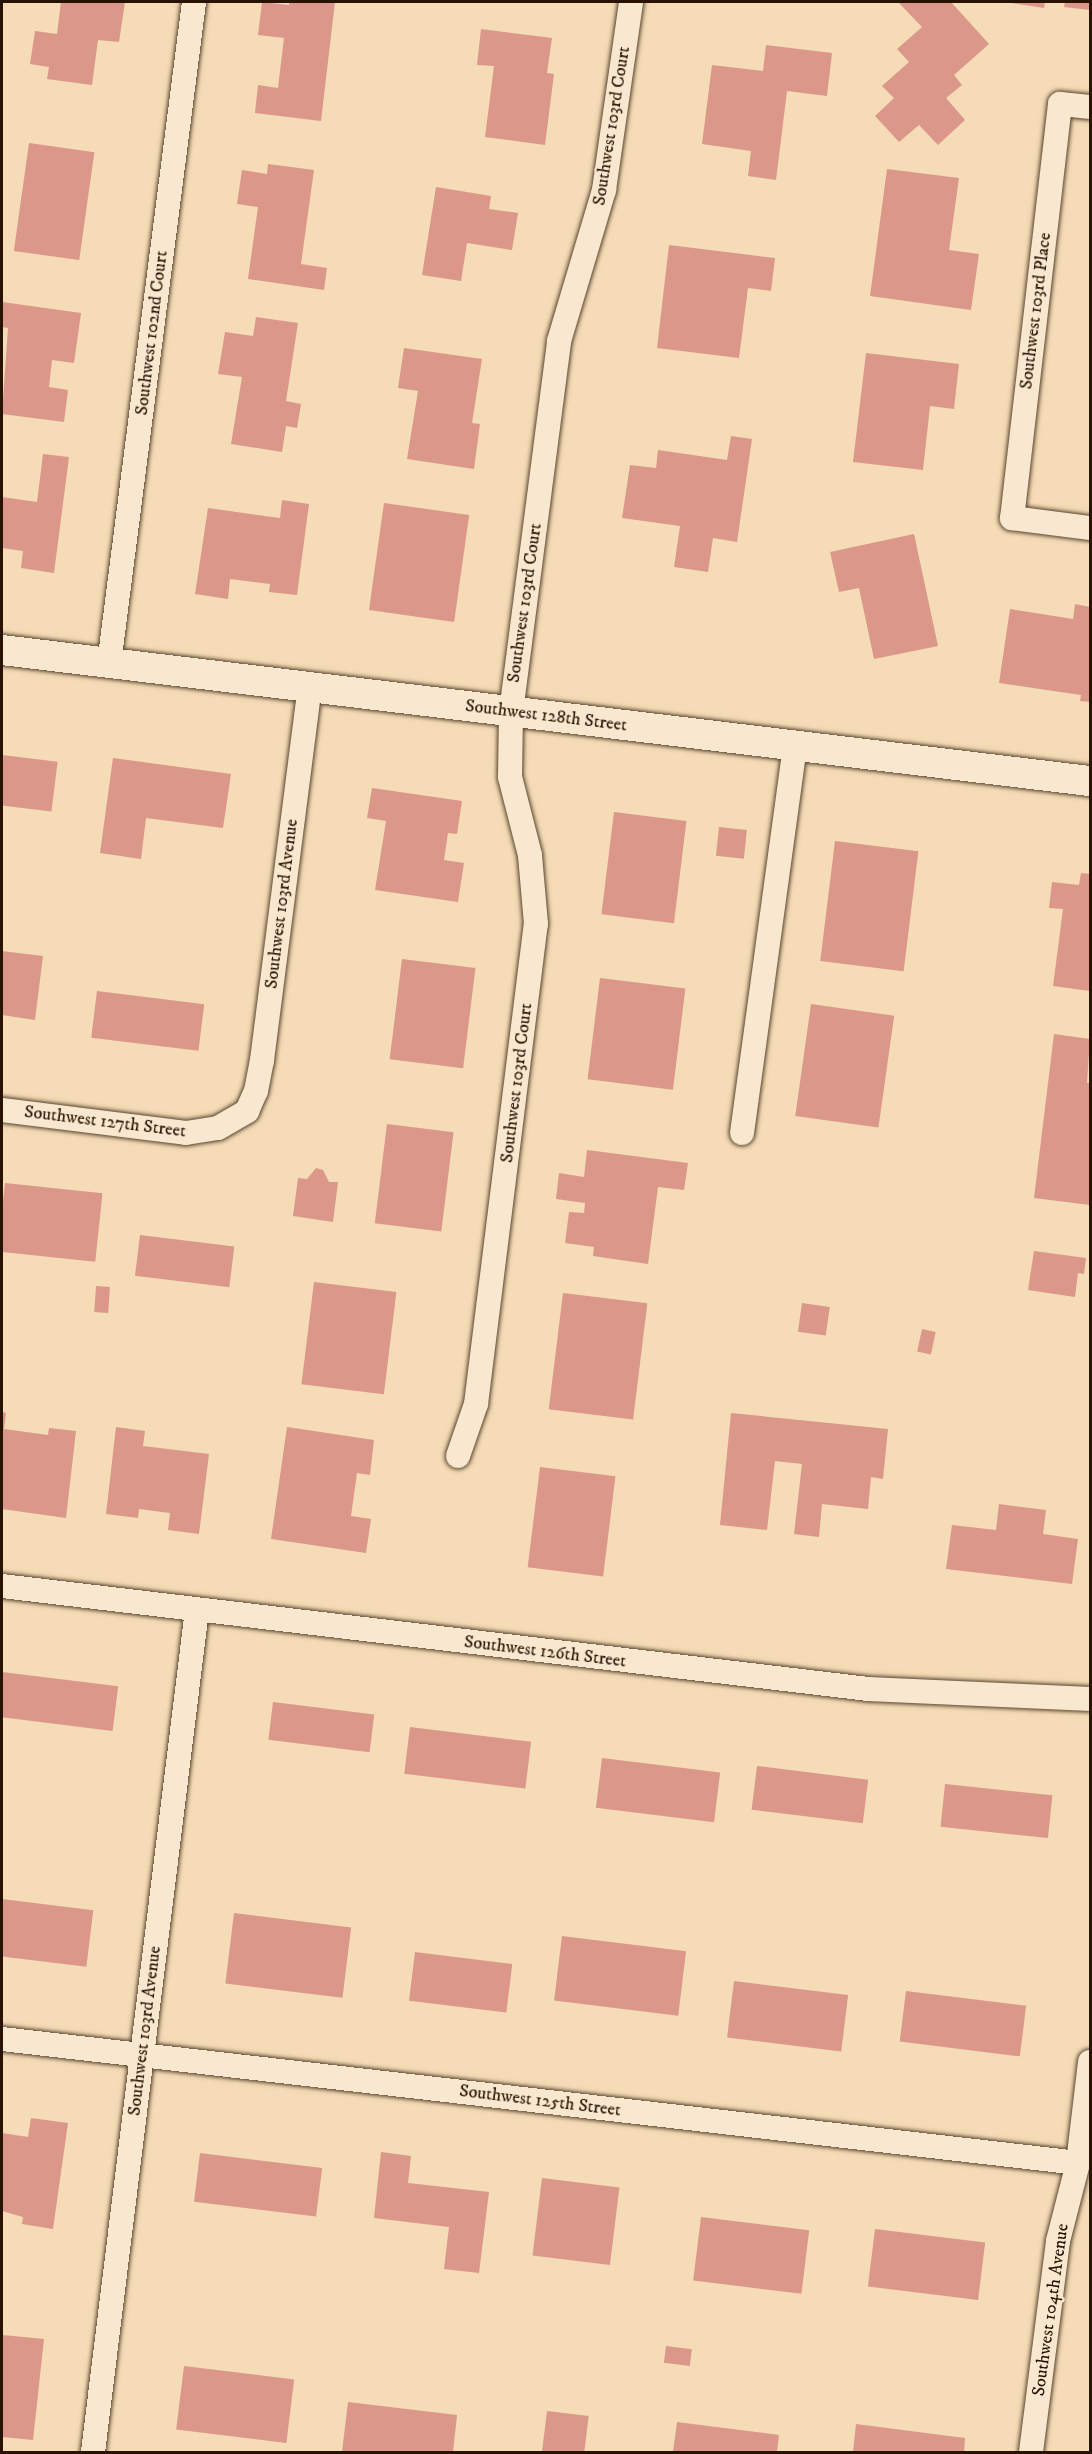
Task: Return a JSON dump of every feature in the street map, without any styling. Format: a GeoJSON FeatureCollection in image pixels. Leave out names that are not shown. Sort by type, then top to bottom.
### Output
{"type":"FeatureCollection","features":[{"type":"Feature","properties":{"kind":"street","name":"Southwest 102nd Court"},"geometry":{"type":"LineString","coordinates":[[109,664],[194,2]]}},
{"type":"Feature","properties":{"kind":"street","name":"Southwest 103rd Court"},"geometry":{"type":"LineString","coordinates":[[458,1456],[476,1404],[536,924],[530,855],[510,777],[511,712],[559,341],[604,190],[631,2]]}},
{"type":"Feature","properties":{"kind":"street","name":"Southwest 103rd Place"},"geometry":{"type":"LineString","coordinates":[[1090,107],[1059,104],[1012,518],[1090,528]]}},
{"type":"Feature","properties":{"kind":"street","name":"Southwest 128th Street"},"geometry":{"type":"LineString","coordinates":[[2,650],[1090,781]]}},
{"type":"Feature","properties":{"kind":"street","name":"Southwest 103rd Avenue"},"geometry":{"type":"LineString","coordinates":[[242,1117],[254,1098],[261,1068],[310,687]]}},
{"type":"Feature","properties":{"kind":"street"},"geometry":{"type":"LineString","coordinates":[[742,1133],[795,746]]}},
{"type":"Feature","properties":{"kind":"street","name":"Southwest 127th Street"},"geometry":{"type":"LineString","coordinates":[[2,1110],[179,1133],[218,1128],[242,1117]]}},
{"type":"Feature","properties":{"kind":"street","name":"Southwest 126th Street"},"geometry":{"type":"LineString","coordinates":[[2,1586],[869,1689],[1090,1699]]}},
{"type":"Feature","properties":{"kind":"street","name":"Southwest 103rd Avenue"},"geometry":{"type":"LineString","coordinates":[[93,2452],[197,1610]]}},
{"type":"Feature","properties":{"kind":"street","name":"Southwest 125th Street"},"geometry":{"type":"LineString","coordinates":[[2,2039],[1078,2163]]}},
{"type":"Feature","properties":{"kind":"street","name":"Southwest 104th Avenue"},"geometry":{"type":"LineString","coordinates":[[1031,2452],[1058,2241],[1078,2163],[1090,2062]]}},
{"type":"Feature","properties":{"kind":"building"},"geometry":{"type":"Polygon","coordinates":[[[61,2],[125,2],[119,42],[98,40],[92,85],[47,79],[49,67],[30,64],[35,31],[57,34],[61,2]]]}},
{"type":"Feature","properties":{"kind":"building"},"geometry":{"type":"Polygon","coordinates":[[[262,2],[289,5],[289,2],[335,2],[321,121],[255,113],[258,85],[278,88],[284,38],[258,35],[262,2]]]}},
{"type":"Feature","properties":{"kind":"building"},"geometry":{"type":"Polygon","coordinates":[[[898,2],[951,2],[989,44],[954,75],[962,85],[946,98],[965,120],[938,145],[919,125],[899,142],[875,116],[894,98],[882,86],[909,62],[897,49],[922,27],[898,2]]]}},
{"type":"Feature","properties":{"kind":"building"},"geometry":{"type":"Polygon","coordinates":[[[1004,2],[1045,2],[1044,8],[1004,2]]]}},
{"type":"Feature","properties":{"kind":"building"},"geometry":{"type":"Polygon","coordinates":[[[1065,2],[1090,2],[1090,10],[1064,7],[1065,2]]]}},
{"type":"Feature","properties":{"kind":"building"},"geometry":{"type":"Polygon","coordinates":[[[481,29],[552,38],[547,73],[554,74],[545,145],[485,137],[494,66],[477,65],[481,29]]]}},
{"type":"Feature","properties":{"kind":"building"},"geometry":{"type":"Polygon","coordinates":[[[766,45],[832,53],[827,96],[787,91],[776,180],[748,176],[751,151],[702,144],[712,65],[763,71],[766,45]]]}},
{"type":"Feature","properties":{"kind":"building"},"geometry":{"type":"Polygon","coordinates":[[[29,143],[94,152],[79,260],[14,251],[29,143]]]}},
{"type":"Feature","properties":{"kind":"building"},"geometry":{"type":"Polygon","coordinates":[[[268,164],[314,170],[301,264],[327,268],[324,290],[248,279],[258,207],[237,204],[242,170],[267,174],[268,164]]]}},
{"type":"Feature","properties":{"kind":"building"},"geometry":{"type":"Polygon","coordinates":[[[887,169],[959,178],[949,250],[979,254],[971,310],[870,296],[887,169]]]}},
{"type":"Feature","properties":{"kind":"building"},"geometry":{"type":"Polygon","coordinates":[[[436,187],[491,196],[489,209],[518,213],[512,250],[467,243],[461,281],[422,275],[436,187]]]}},
{"type":"Feature","properties":{"kind":"building"},"geometry":{"type":"Polygon","coordinates":[[[669,245],[775,258],[771,291],[748,288],[739,358],[657,348],[669,245]]]}},
{"type":"Feature","properties":{"kind":"building"},"geometry":{"type":"Polygon","coordinates":[[[2,302],[81,313],[74,363],[52,360],[49,387],[68,390],[64,422],[2,414],[8,328],[2,327],[2,302]]]}},
{"type":"Feature","properties":{"kind":"building"},"geometry":{"type":"Polygon","coordinates":[[[256,317],[298,323],[286,401],[301,404],[297,428],[286,426],[282,452],[231,444],[242,377],[218,374],[225,332],[253,336],[256,317]]]}},
{"type":"Feature","properties":{"kind":"building"},"geometry":{"type":"Polygon","coordinates":[[[404,348],[482,359],[472,423],[480,424],[474,469],[407,459],[418,391],[398,388],[404,348]]]}},
{"type":"Feature","properties":{"kind":"building"},"geometry":{"type":"Polygon","coordinates":[[[866,353],[959,364],[954,409],[930,406],[923,470],[853,462],[866,353]]]}},
{"type":"Feature","properties":{"kind":"building"},"geometry":{"type":"Polygon","coordinates":[[[731,436],[752,439],[737,542],[713,538],[708,572],[674,567],[680,526],[622,518],[630,465],[656,468],[658,450],[727,460],[731,436]]]}},
{"type":"Feature","properties":{"kind":"building"},"geometry":{"type":"Polygon","coordinates":[[[43,454],[69,457],[54,573],[21,568],[23,551],[2,548],[2,497],[37,502],[43,454]]]}},
{"type":"Feature","properties":{"kind":"building"},"geometry":{"type":"Polygon","coordinates":[[[282,500],[309,504],[297,595],[269,592],[270,584],[230,579],[228,599],[195,594],[208,508],[280,518],[282,500]]]}},
{"type":"Feature","properties":{"kind":"building"},"geometry":{"type":"Polygon","coordinates":[[[384,503],[469,515],[454,622],[369,610],[384,503]]]}},
{"type":"Feature","properties":{"kind":"building"},"geometry":{"type":"Polygon","coordinates":[[[914,534],[938,646],[874,659],[859,588],[839,592],[830,552],[914,534]]]}},
{"type":"Feature","properties":{"kind":"building"},"geometry":{"type":"Polygon","coordinates":[[[1075,604],[1090,607],[1090,702],[1080,701],[1081,695],[999,683],[1010,609],[1073,619],[1075,604]]]}},
{"type":"Feature","properties":{"kind":"building"},"geometry":{"type":"Polygon","coordinates":[[[2,755],[58,762],[51,811],[2,805],[2,755]]]}},
{"type":"Feature","properties":{"kind":"building"},"geometry":{"type":"Polygon","coordinates":[[[113,758],[231,774],[223,828],[146,818],[141,859],[100,853],[113,758]]]}},
{"type":"Feature","properties":{"kind":"building"},"geometry":{"type":"Polygon","coordinates":[[[372,788],[462,801],[457,834],[448,833],[444,860],[464,863],[458,902],[375,890],[386,821],[367,818],[372,788]]]}},
{"type":"Feature","properties":{"kind":"building"},"geometry":{"type":"Polygon","coordinates":[[[614,812],[686,821],[674,923],[601,914],[614,812]]]}},
{"type":"Feature","properties":{"kind":"building"},"geometry":{"type":"Polygon","coordinates":[[[719,827],[747,830],[744,859],[716,856],[719,827]]]}},
{"type":"Feature","properties":{"kind":"building"},"geometry":{"type":"Polygon","coordinates":[[[835,841],[918,851],[904,971],[820,961],[835,841]]]}},
{"type":"Feature","properties":{"kind":"building"},"geometry":{"type":"Polygon","coordinates":[[[1081,873],[1090,874],[1090,991],[1053,986],[1063,909],[1049,908],[1052,882],[1079,885],[1081,873]]]}},
{"type":"Feature","properties":{"kind":"building"},"geometry":{"type":"Polygon","coordinates":[[[2,951],[43,956],[35,1020],[2,1015],[2,951]]]}},
{"type":"Feature","properties":{"kind":"building"},"geometry":{"type":"Polygon","coordinates":[[[402,959],[475,968],[463,1068],[390,1059],[402,959]]]}},
{"type":"Feature","properties":{"kind":"building"},"geometry":{"type":"Polygon","coordinates":[[[600,978],[685,988],[673,1090],[588,1079],[600,978]]]}},
{"type":"Feature","properties":{"kind":"building"},"geometry":{"type":"Polygon","coordinates":[[[97,991],[204,1004],[198,1051],[91,1038],[97,991]]]}},
{"type":"Feature","properties":{"kind":"building"},"geometry":{"type":"Polygon","coordinates":[[[811,1004],[894,1016],[878,1128],[795,1116],[811,1004]]]}},
{"type":"Feature","properties":{"kind":"building"},"geometry":{"type":"Polygon","coordinates":[[[1054,1034],[1090,1039],[1087,1083],[1090,1083],[1090,1205],[1034,1198],[1054,1034]]]}},
{"type":"Feature","properties":{"kind":"building"},"geometry":{"type":"Polygon","coordinates":[[[387,1124],[454,1132],[441,1231],[375,1223],[387,1124]]]}},
{"type":"Feature","properties":{"kind":"building"},"geometry":{"type":"Polygon","coordinates":[[[587,1150],[688,1163],[684,1190],[658,1187],[648,1264],[593,1256],[594,1247],[565,1243],[569,1212],[584,1213],[585,1203],[556,1199],[559,1173],[584,1177],[587,1150]]]}},
{"type":"Feature","properties":{"kind":"building"},"geometry":{"type":"Polygon","coordinates":[[[316,1168],[323,1170],[329,1182],[338,1182],[333,1222],[293,1216],[298,1178],[307,1179],[316,1168]]]}},
{"type":"Feature","properties":{"kind":"building"},"geometry":{"type":"Polygon","coordinates":[[[5,1183],[102,1193],[95,1262],[2,1252],[5,1183]]]}},
{"type":"Feature","properties":{"kind":"building"},"geometry":{"type":"Polygon","coordinates":[[[140,1235],[234,1247],[229,1287],[135,1276],[140,1235]]]}},
{"type":"Feature","properties":{"kind":"building"},"geometry":{"type":"Polygon","coordinates":[[[1034,1251],[1086,1258],[1084,1274],[1078,1273],[1075,1297],[1028,1290],[1034,1251]]]}},
{"type":"Feature","properties":{"kind":"building"},"geometry":{"type":"Polygon","coordinates":[[[314,1282],[396,1292],[384,1394],[301,1384],[314,1282]]]}},
{"type":"Feature","properties":{"kind":"building"},"geometry":{"type":"Polygon","coordinates":[[[96,1286],[110,1287],[108,1313],[94,1312],[96,1286]]]}},
{"type":"Feature","properties":{"kind":"building"},"geometry":{"type":"Polygon","coordinates":[[[563,1293],[647,1303],[633,1419],[549,1409],[563,1293]]]}},
{"type":"Feature","properties":{"kind":"building"},"geometry":{"type":"Polygon","coordinates":[[[802,1303],[830,1307],[826,1336],[798,1332],[802,1303]]]}},
{"type":"Feature","properties":{"kind":"building"},"geometry":{"type":"Polygon","coordinates":[[[922,1329],[936,1332],[931,1354],[917,1351],[922,1329]]]}},
{"type":"Feature","properties":{"kind":"building"},"geometry":{"type":"Polygon","coordinates":[[[2,1412],[6,1413],[4,1429],[48,1435],[49,1428],[76,1431],[66,1518],[2,1509],[2,1412]]]}},
{"type":"Feature","properties":{"kind":"building"},"geometry":{"type":"Polygon","coordinates":[[[731,1413],[888,1429],[883,1479],[871,1477],[868,1509],[822,1504],[819,1537],[794,1534],[802,1464],[775,1461],[767,1530],[720,1525],[731,1413]]]}},
{"type":"Feature","properties":{"kind":"building"},"geometry":{"type":"Polygon","coordinates":[[[116,1427],[145,1431],[143,1446],[209,1454],[199,1534],[168,1530],[170,1513],[139,1509],[138,1518],[106,1514],[116,1427]]]}},
{"type":"Feature","properties":{"kind":"building"},"geometry":{"type":"Polygon","coordinates":[[[287,1427],[374,1440],[370,1475],[357,1473],[351,1516],[371,1519],[366,1553],[271,1539],[287,1427]]]}},
{"type":"Feature","properties":{"kind":"building"},"geometry":{"type":"Polygon","coordinates":[[[540,1467],[615,1476],[603,1577],[528,1567],[540,1467]]]}},
{"type":"Feature","properties":{"kind":"building"},"geometry":{"type":"Polygon","coordinates":[[[999,1504],[1046,1510],[1043,1534],[1078,1539],[1072,1584],[946,1569],[952,1525],[996,1530],[999,1504]]]}},
{"type":"Feature","properties":{"kind":"building"},"geometry":{"type":"Polygon","coordinates":[[[2,1672],[118,1686],[113,1731],[2,1717],[2,1672]]]}},
{"type":"Feature","properties":{"kind":"building"},"geometry":{"type":"Polygon","coordinates":[[[273,1702],[374,1714],[370,1752],[268,1740],[273,1702]]]}},
{"type":"Feature","properties":{"kind":"building"},"geometry":{"type":"Polygon","coordinates":[[[410,1727],[531,1742],[525,1789],[404,1774],[410,1727]]]}},
{"type":"Feature","properties":{"kind":"building"},"geometry":{"type":"Polygon","coordinates":[[[602,1758],[720,1773],[714,1822],[596,1808],[602,1758]]]}},
{"type":"Feature","properties":{"kind":"building"},"geometry":{"type":"Polygon","coordinates":[[[757,1766],[868,1780],[863,1823],[752,1810],[757,1766]]]}},
{"type":"Feature","properties":{"kind":"building"},"geometry":{"type":"Polygon","coordinates":[[[945,1784],[1052,1795],[1048,1838],[941,1827],[945,1784]]]}},
{"type":"Feature","properties":{"kind":"building"},"geometry":{"type":"Polygon","coordinates":[[[2,1899],[93,1910],[86,1967],[2,1956],[2,1899]]]}},
{"type":"Feature","properties":{"kind":"building"},"geometry":{"type":"Polygon","coordinates":[[[234,1913],[351,1927],[342,1998],[225,1983],[234,1913]]]}},
{"type":"Feature","properties":{"kind":"building"},"geometry":{"type":"Polygon","coordinates":[[[562,1936],[686,1951],[678,2016],[554,2001],[562,1936]]]}},
{"type":"Feature","properties":{"kind":"building"},"geometry":{"type":"Polygon","coordinates":[[[415,1952],[512,1964],[506,2013],[409,2001],[415,1952]]]}},
{"type":"Feature","properties":{"kind":"building"},"geometry":{"type":"Polygon","coordinates":[[[734,1981],[848,1995],[841,2052],[727,2038],[734,1981]]]}},
{"type":"Feature","properties":{"kind":"building"},"geometry":{"type":"Polygon","coordinates":[[[906,1991],[1026,2006],[1020,2056],[900,2042],[906,1991]]]}},
{"type":"Feature","properties":{"kind":"building"},"geometry":{"type":"Polygon","coordinates":[[[31,2118],[68,2123],[53,2229],[22,2224],[23,2217],[2,2211],[2,2133],[28,2137],[31,2118]]]}},
{"type":"Feature","properties":{"kind":"building"},"geometry":{"type":"Polygon","coordinates":[[[381,2152],[411,2156],[408,2183],[489,2192],[479,2273],[444,2269],[449,2227],[374,2218],[381,2152]]]}},
{"type":"Feature","properties":{"kind":"building"},"geometry":{"type":"Polygon","coordinates":[[[200,2153],[322,2168],[316,2217],[194,2202],[200,2153]]]}},
{"type":"Feature","properties":{"kind":"building"},"geometry":{"type":"Polygon","coordinates":[[[542,2178],[619,2188],[610,2265],[532,2255],[542,2178]]]}},
{"type":"Feature","properties":{"kind":"building"},"geometry":{"type":"Polygon","coordinates":[[[701,2217],[809,2230],[801,2294],[693,2281],[701,2217]]]}},
{"type":"Feature","properties":{"kind":"building"},"geometry":{"type":"Polygon","coordinates":[[[875,2229],[985,2243],[978,2300],[868,2287],[875,2229]]]}},
{"type":"Feature","properties":{"kind":"building"},"geometry":{"type":"Polygon","coordinates":[[[3,2335],[44,2339],[33,2440],[2,2437],[3,2335]]]}},
{"type":"Feature","properties":{"kind":"building"},"geometry":{"type":"Polygon","coordinates":[[[666,2346],[692,2349],[690,2366],[664,2363],[666,2346]]]}},
{"type":"Feature","properties":{"kind":"building"},"geometry":{"type":"Polygon","coordinates":[[[184,2366],[294,2380],[286,2443],[176,2430],[184,2366]]]}},
{"type":"Feature","properties":{"kind":"building"},"geometry":{"type":"Polygon","coordinates":[[[348,2402],[457,2415],[453,2452],[342,2452],[348,2402]]]}},
{"type":"Feature","properties":{"kind":"building"},"geometry":{"type":"Polygon","coordinates":[[[547,2411],[589,2416],[584,2452],[542,2452],[547,2411]]]}},
{"type":"Feature","properties":{"kind":"building"},"geometry":{"type":"Polygon","coordinates":[[[677,2422],[779,2435],[777,2452],[673,2452],[677,2422]]]}},
{"type":"Feature","properties":{"kind":"building"},"geometry":{"type":"Polygon","coordinates":[[[856,2424],[965,2438],[964,2452],[853,2452],[856,2424]]]}}]}
